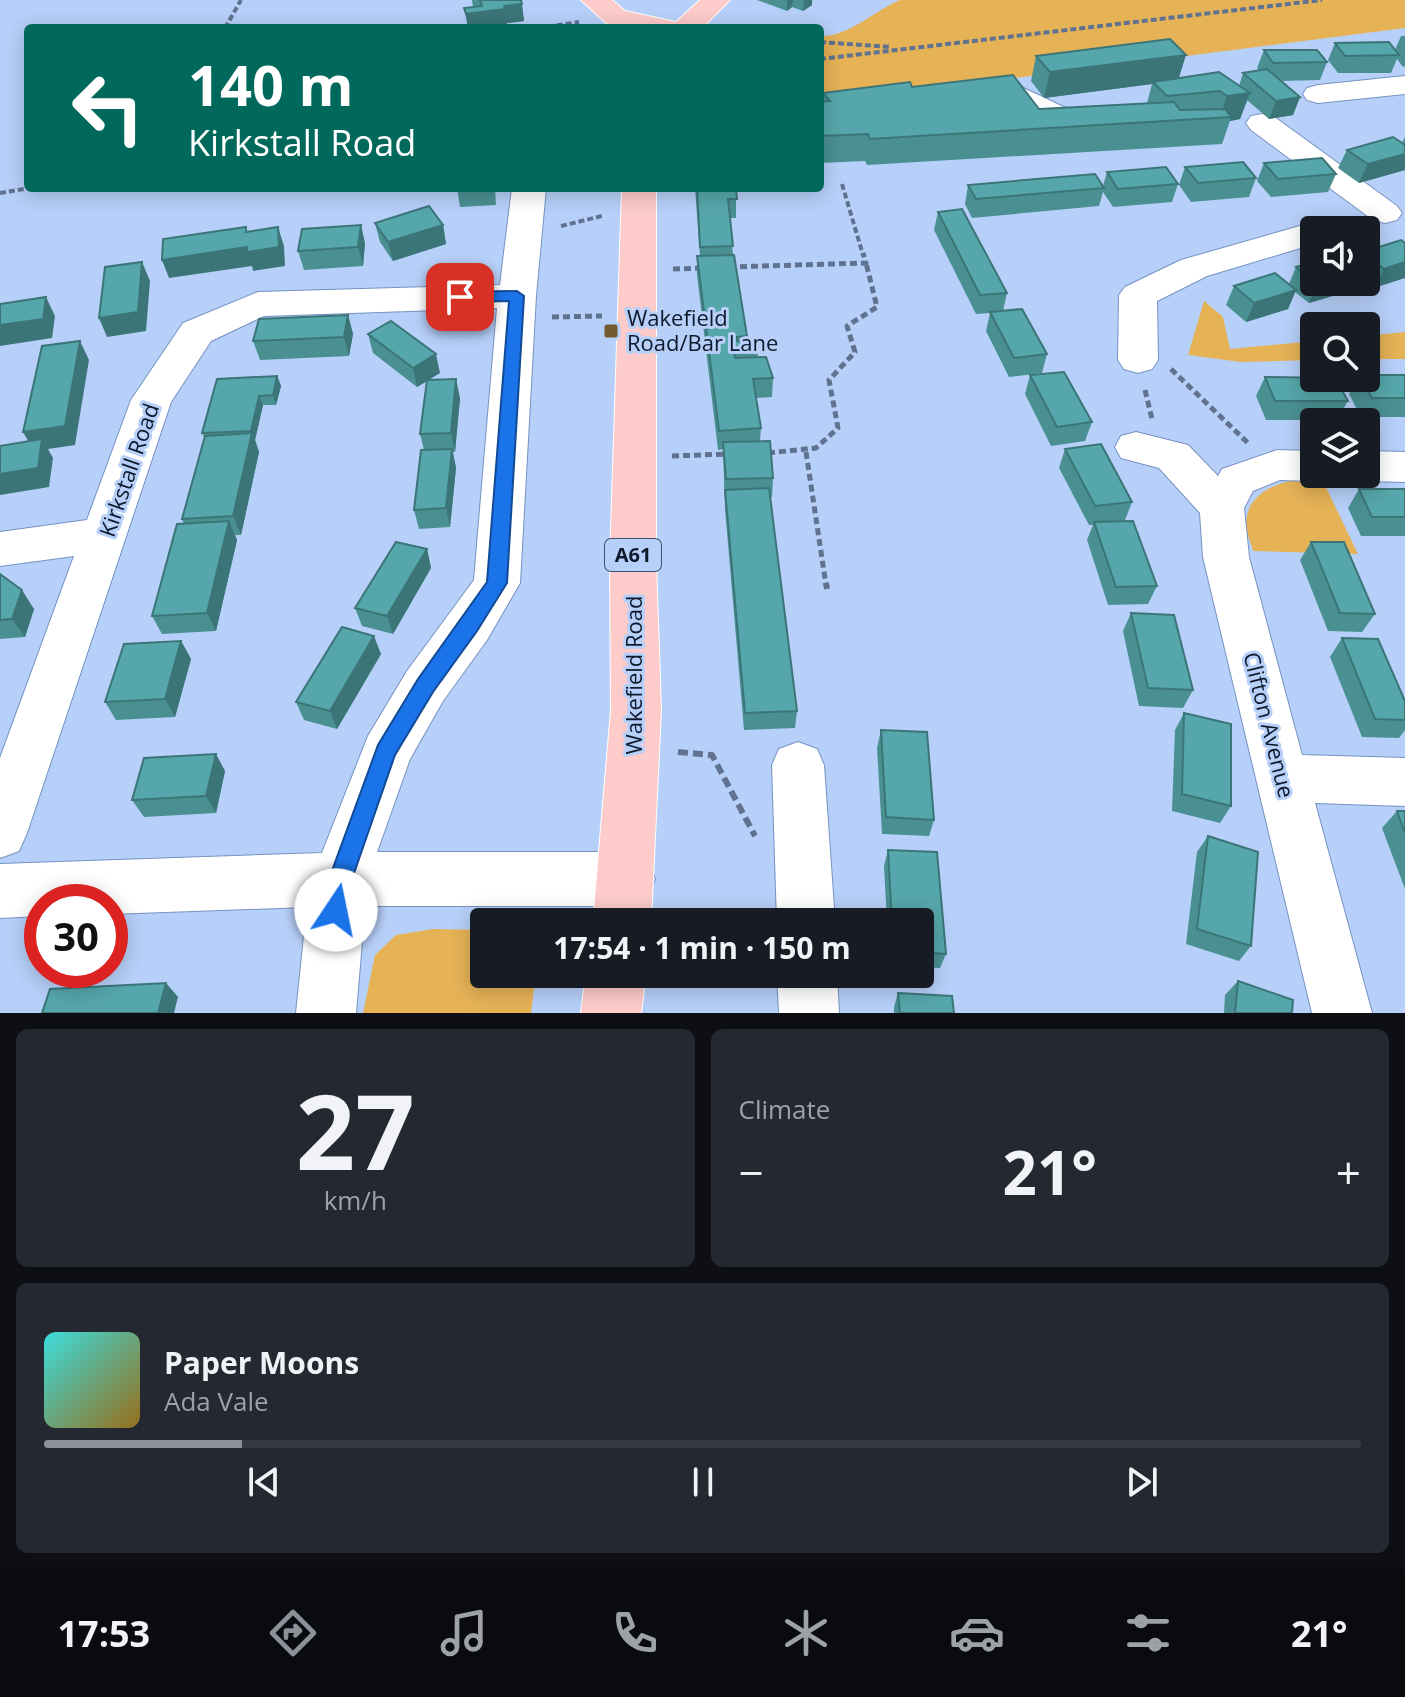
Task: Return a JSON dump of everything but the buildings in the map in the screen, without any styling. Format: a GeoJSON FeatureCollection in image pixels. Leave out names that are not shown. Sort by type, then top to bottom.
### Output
{"type":"FeatureCollection","features":[{"type":"Feature","properties":{"kind":"main road"},"geometry":{"type":"LineString","coordinates":[[595,0],[603,24]]}},
{"type":"Feature","properties":{"kind":"main road"},"geometry":{"type":"LineString","coordinates":[[595,0],[604,11],[616,17],[648,24]]}},
{"type":"Feature","properties":{"kind":"main road"},"geometry":{"type":"LineString","coordinates":[[690,24],[716,0]]}},
{"type":"Feature","properties":{"kind":"main road","name":"Wakefield Road"},"geometry":{"type":"LineString","coordinates":[[625,900],[634,749],[638,198]]}},
{"type":"Feature","properties":{"kind":"main road"},"geometry":{"type":"LineString","coordinates":[[611,1013],[614,988]]}},
{"type":"Feature","properties":{"kind":"street"},"geometry":{"type":"LineString","coordinates":[[1318,94],[1405,85]]}},
{"type":"Feature","properties":{"kind":"street"},"geometry":{"type":"LineString","coordinates":[[953,97],[1013,92],[1065,120],[1122,115]]}},
{"type":"Feature","properties":{"kind":"street"},"geometry":{"type":"LineString","coordinates":[[1262,123],[1395,210]]}},
{"type":"Feature","properties":{"kind":"street"},"geometry":{"type":"LineString","coordinates":[[326,1013],[331,941],[340,879],[386,752],[425,686],[470,626],[497,583],[516,306],[529,192]]}},
{"type":"Feature","properties":{"kind":"street"},"geometry":{"type":"LineString","coordinates":[[1374,216],[1395,210]]}},
{"type":"Feature","properties":{"kind":"street"},"geometry":{"type":"LineString","coordinates":[[1138,360],[1138,295],[1194,268],[1300,237]]}},
{"type":"Feature","properties":{"kind":"street","name":"Kirkstall Road"},"geometry":{"type":"LineString","coordinates":[[0,833],[151,400],[197,332],[258,304],[516,306]]}},
{"type":"Feature","properties":{"kind":"street"},"geometry":{"type":"LineString","coordinates":[[1145,439],[1173,456],[1222,508],[1237,480],[1295,466]]}},
{"type":"Feature","properties":{"kind":"street"},"geometry":{"type":"LineString","coordinates":[[1380,466],[1405,467]]}},
{"type":"Feature","properties":{"kind":"street","name":"Clifton Avenue"},"geometry":{"type":"LineString","coordinates":[[1222,508],[1226,557],[1342,1013]]}},
{"type":"Feature","properties":{"kind":"street"},"geometry":{"type":"LineString","coordinates":[[0,549],[106,534]]}},
{"type":"Feature","properties":{"kind":"street"},"geometry":{"type":"LineString","coordinates":[[798,765],[805,908]]}},
{"type":"Feature","properties":{"kind":"street"},"geometry":{"type":"LineString","coordinates":[[1282,778],[1405,782]]}},
{"type":"Feature","properties":{"kind":"street"},"geometry":{"type":"LineString","coordinates":[[0,891],[340,879],[625,900]]}},
{"type":"Feature","properties":{"kind":"street"},"geometry":{"type":"LineString","coordinates":[[808,988],[809,1013]]}},
{"type":"Feature","properties":{"kind":"path"},"geometry":{"type":"LineString","coordinates":[[227,24],[241,0]]}},
{"type":"Feature","properties":{"kind":"path"},"geometry":{"type":"LineString","coordinates":[[824,58],[1322,0]]}},
{"type":"Feature","properties":{"kind":"path"},"geometry":{"type":"LineString","coordinates":[[824,42],[904,48]]}},
{"type":"Feature","properties":{"kind":"path"},"geometry":{"type":"LineString","coordinates":[[759,453],[806,452],[823,447],[838,428],[829,380],[855,352],[847,326],[877,307],[842,184]]}},
{"type":"Feature","properties":{"kind":"path"},"geometry":{"type":"LineString","coordinates":[[0,193],[24,189]]}},
{"type":"Feature","properties":{"kind":"path"},"geometry":{"type":"LineString","coordinates":[[525,234],[638,198]]}},
{"type":"Feature","properties":{"kind":"path"},"geometry":{"type":"LineString","coordinates":[[728,267],[866,263]]}},
{"type":"Feature","properties":{"kind":"path"},"geometry":{"type":"LineString","coordinates":[[636,271],[713,268]]}},
{"type":"Feature","properties":{"kind":"path"},"geometry":{"type":"LineString","coordinates":[[516,306],[636,316]]}},
{"type":"Feature","properties":{"kind":"path"},"geometry":{"type":"LineString","coordinates":[[1145,439],[1138,360],[1164,363],[1253,449],[1295,466]]}},
{"type":"Feature","properties":{"kind":"path"},"geometry":{"type":"LineString","coordinates":[[806,452],[827,589]]}},
{"type":"Feature","properties":{"kind":"path"},"geometry":{"type":"LineString","coordinates":[[634,457],[744,454]]}},
{"type":"Feature","properties":{"kind":"path"},"geometry":{"type":"LineString","coordinates":[[634,749],[712,755],[760,846]]}},
{"type":"Feature","properties":{"kind":"shaded area"},"geometry":{"type":"Polygon","coordinates":[[[900,0],[1405,0],[1405,28],[824,102],[824,36],[851,28],[900,0]]]}},
{"type":"Feature","properties":{"kind":"shaded area"},"geometry":{"type":"Polygon","coordinates":[[[1204,301],[1223,317],[1230,349],[1300,342],[1300,360],[1241,362],[1188,355],[1204,301]]]}},
{"type":"Feature","properties":{"kind":"shaded area"},"geometry":{"type":"Polygon","coordinates":[[[1405,332],[1405,359],[1380,359],[1380,335],[1405,332]]]}},
{"type":"Feature","properties":{"kind":"shaded area"},"geometry":{"type":"Polygon","coordinates":[[[1300,479],[1300,488],[1326,488],[1358,554],[1253,551],[1246,525],[1254,501],[1273,487],[1300,479]]]}},
{"type":"Feature","properties":{"kind":"shaded area"},"geometry":{"type":"Polygon","coordinates":[[[433,929],[470,930],[470,988],[534,988],[531,1013],[363,1013],[375,955],[396,935],[433,929]]]}},
{"type":"Feature","properties":{"kind":"place","name":"Wakefield Road/Bar Lane"},"geometry":{"type":"Point","coordinates":[611,331]}},
{"type":"Feature","properties":{"kind":"route"},"geometry":{"type":"LineString","coordinates":[[336,910],[340,879],[386,752],[425,686],[470,626],[497,583],[517,296],[460,297]]}}]}
